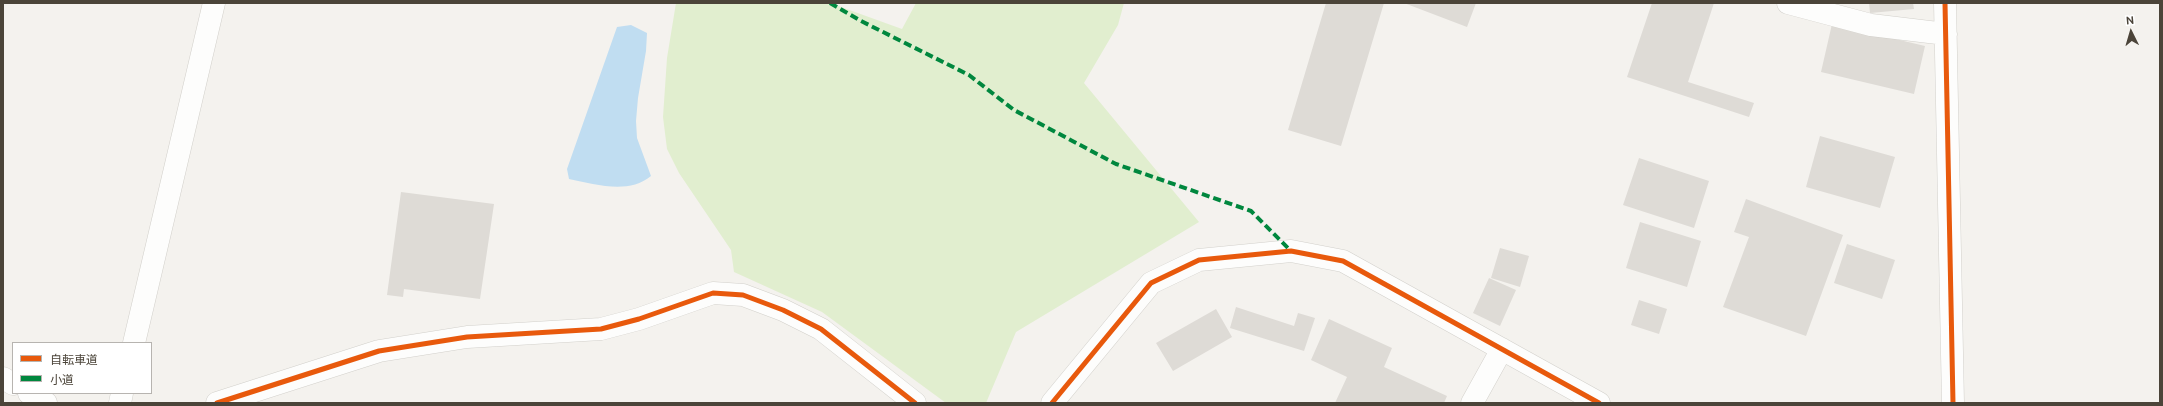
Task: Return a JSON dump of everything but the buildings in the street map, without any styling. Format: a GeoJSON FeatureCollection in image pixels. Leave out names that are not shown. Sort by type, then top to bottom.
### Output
{"type":"FeatureCollection","features":[{"type":"Feature","properties":{"kind":"street"},"geometry":{"type":"LineString","coordinates":[[134,342],[214,3]]}},
{"type":"Feature","properties":{"kind":"street"},"geometry":{"type":"LineString","coordinates":[[1788,3],[1871,25],[1946,34]]}},
{"type":"Feature","properties":{"kind":"street"},"geometry":{"type":"LineString","coordinates":[[1945,3],[1954,403]]}},
{"type":"Feature","properties":{"kind":"street"},"geometry":{"type":"LineString","coordinates":[[1052,403],[1150,283],[1198,260],[1292,251],[1343,261],[1599,403]]}},
{"type":"Feature","properties":{"kind":"street"},"geometry":{"type":"LineString","coordinates":[[217,403],[379,351],[467,337],[601,329],[639,319],[713,293],[742,295],[783,310],[821,329],[915,403]]}},
{"type":"Feature","properties":{"kind":"street"},"geometry":{"type":"LineString","coordinates":[[1472,403],[1502,349]]}},
{"type":"Feature","properties":{"kind":"street"},"geometry":{"type":"LineString","coordinates":[[3,378],[12,383]]}},
{"type":"Feature","properties":{"kind":"street"},"geometry":{"type":"LineString","coordinates":[[31,394],[46,403]]}},
{"type":"Feature","properties":{"kind":"green space"},"geometry":{"type":"Polygon","coordinates":[[[676,3],[830,3],[902,29],[916,3],[1124,3],[1118,25],[1084,83],[1199,222],[1016,332],[986,403],[946,403],[822,312],[734,272],[731,250],[679,173],[667,149],[663,117],[667,58],[676,3]]]}},
{"type":"Feature","properties":{"kind":"water"},"geometry":{"type":"Polygon","coordinates":[[[631,25],[647,33],[646,51],[638,98],[636,121],[637,138],[651,176],[642,182],[622,187],[600,185],[569,179],[567,169],[617,27],[631,25]]]}},
{"type":"Feature","properties":{"kind":"marked path"},"geometry":{"type":"LineString","coordinates":[[830,3],[861,21],[969,75],[1014,110],[1116,164],[1251,211],[1291,251]]}},
{"type":"Feature","properties":{"kind":"cycle path"},"geometry":{"type":"LineString","coordinates":[[1945,3],[1953,403]]}},
{"type":"Feature","properties":{"kind":"cycle path"},"geometry":{"type":"LineString","coordinates":[[1052,403],[1151,283],[1199,260],[1291,251],[1343,261],[1599,403]]}},
{"type":"Feature","properties":{"kind":"cycle path"},"geometry":{"type":"LineString","coordinates":[[217,403],[379,351],[467,337],[601,329],[639,319],[713,293],[743,295],[783,310],[821,329],[915,403]]}}]}
